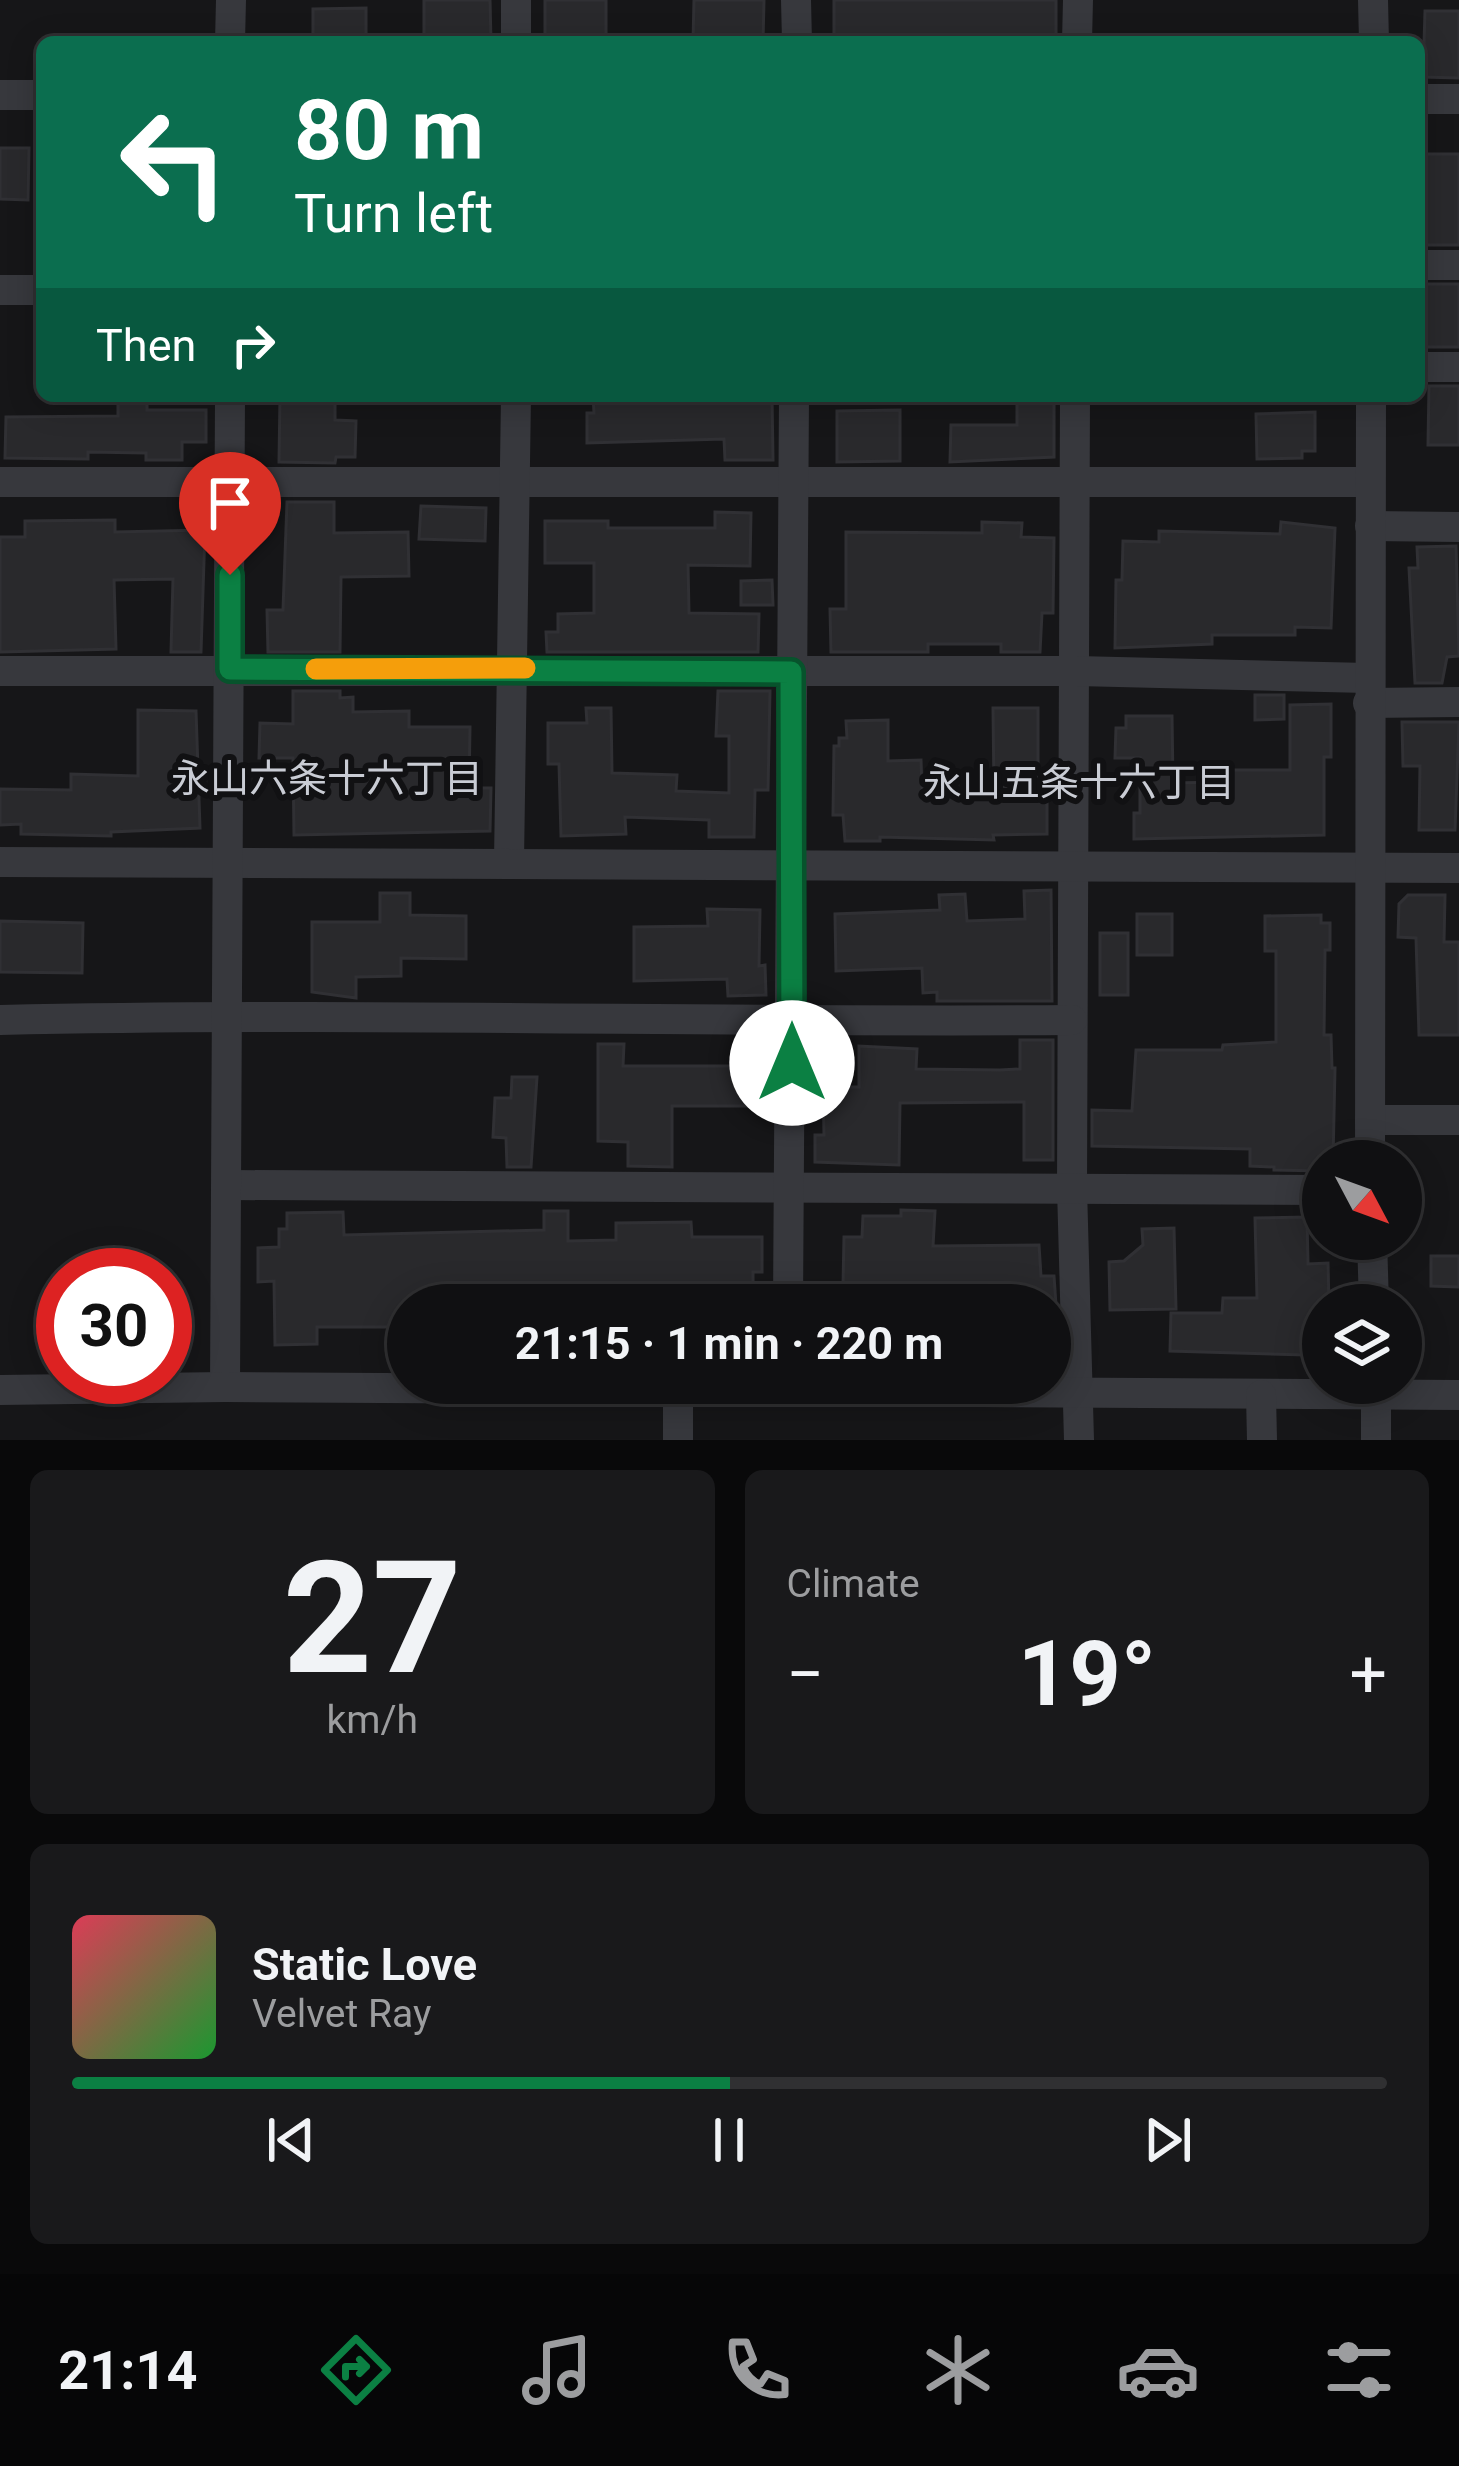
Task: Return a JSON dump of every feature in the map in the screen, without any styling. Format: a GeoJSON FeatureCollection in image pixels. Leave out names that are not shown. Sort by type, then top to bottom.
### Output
{"type":"FeatureCollection","features":[{"type":"Feature","properties":{"kind":"street"},"geometry":{"type":"LineString","coordinates":[[230,36],[231,0]]}},
{"type":"Feature","properties":{"kind":"street"},"geometry":{"type":"LineString","coordinates":[[516,0],[516,36]]}},
{"type":"Feature","properties":{"kind":"street"},"geometry":{"type":"LineString","coordinates":[[796,0],[796,36]]}},
{"type":"Feature","properties":{"kind":"street"},"geometry":{"type":"LineString","coordinates":[[1077,36],[1078,0]]}},
{"type":"Feature","properties":{"kind":"street"},"geometry":{"type":"LineString","coordinates":[[1373,0],[1374,36]]}},
{"type":"Feature","properties":{"kind":"street"},"geometry":{"type":"LineString","coordinates":[[0,95],[36,95]]}},
{"type":"Feature","properties":{"kind":"street"},"geometry":{"type":"LineString","coordinates":[[1425,99],[1459,99]]}},
{"type":"Feature","properties":{"kind":"street"},"geometry":{"type":"LineString","coordinates":[[1425,265],[1459,265]]}},
{"type":"Feature","properties":{"kind":"street"},"geometry":{"type":"LineString","coordinates":[[0,290],[36,290]]}},
{"type":"Feature","properties":{"kind":"street"},"geometry":{"type":"LineString","coordinates":[[1425,367],[1459,367]]}},
{"type":"Feature","properties":{"kind":"street"},"geometry":{"type":"LineString","coordinates":[[225,1387],[230,402]]}},
{"type":"Feature","properties":{"kind":"street"},"geometry":{"type":"LineString","coordinates":[[509,861],[516,402]]}},
{"type":"Feature","properties":{"kind":"street"},"geometry":{"type":"LineString","coordinates":[[788,1284],[794,402]]}},
{"type":"Feature","properties":{"kind":"street"},"geometry":{"type":"LineString","coordinates":[[1075,402],[1072,1189],[1078,1440]]}},
{"type":"Feature","properties":{"kind":"street"},"geometry":{"type":"LineString","coordinates":[[1370,1140],[1371,402]]}},
{"type":"Feature","properties":{"kind":"street"},"geometry":{"type":"LineString","coordinates":[[0,482],[1369,482]]}},
{"type":"Feature","properties":{"kind":"street"},"geometry":{"type":"LineString","coordinates":[[1370,526],[1459,526]]}},
{"type":"Feature","properties":{"kind":"street"},"geometry":{"type":"LineString","coordinates":[[0,670],[1077,670],[1368,691],[1459,703]]}},
{"type":"Feature","properties":{"kind":"street"},"geometry":{"type":"LineString","coordinates":[[0,862],[1459,868]]}},
{"type":"Feature","properties":{"kind":"street"},"geometry":{"type":"LineString","coordinates":[[0,1021],[226,1016],[1072,1021]]}},
{"type":"Feature","properties":{"kind":"street"},"geometry":{"type":"LineString","coordinates":[[1370,1120],[1459,1120]]}},
{"type":"Feature","properties":{"kind":"street"},"geometry":{"type":"LineString","coordinates":[[228,1185],[1302,1190]]}},
{"type":"Feature","properties":{"kind":"street"},"geometry":{"type":"LineString","coordinates":[[0,1390],[387,1389]]}},
{"type":"Feature","properties":{"kind":"street"},"geometry":{"type":"LineString","coordinates":[[1422,1392],[1459,1395]]}},
{"type":"Feature","properties":{"kind":"street"},"geometry":{"type":"LineString","coordinates":[[1071,1394],[1302,1393]]}},
{"type":"Feature","properties":{"kind":"street"},"geometry":{"type":"LineString","coordinates":[[1262,1395],[1262,1440]]}},
{"type":"Feature","properties":{"kind":"street"},"geometry":{"type":"LineString","coordinates":[[678,1404],[678,1440]]}},
{"type":"Feature","properties":{"kind":"street"},"geometry":{"type":"LineString","coordinates":[[1376,1404],[1376,1440]]}},
{"type":"Feature","properties":{"kind":"building"},"geometry":{"type":"Polygon","coordinates":[[[424,0],[490,0],[491,36],[424,36],[424,0]]]}},
{"type":"Feature","properties":{"kind":"building"},"geometry":{"type":"Polygon","coordinates":[[[545,0],[606,0],[606,36],[545,36],[545,0]]]}},
{"type":"Feature","properties":{"kind":"building"},"geometry":{"type":"Polygon","coordinates":[[[694,0],[764,0],[763,36],[693,36],[694,0]]]}},
{"type":"Feature","properties":{"kind":"building"},"geometry":{"type":"Polygon","coordinates":[[[834,0],[1056,0],[1056,36],[834,36],[834,0]]]}},
{"type":"Feature","properties":{"kind":"building"},"geometry":{"type":"Polygon","coordinates":[[[366,8],[366,36],[313,36],[313,9],[366,8]]]}},
{"type":"Feature","properties":{"kind":"building"},"geometry":{"type":"Polygon","coordinates":[[[1425,11],[1459,11],[1459,78],[1425,77],[1425,11]]]}},
{"type":"Feature","properties":{"kind":"building"},"geometry":{"type":"Polygon","coordinates":[[[0,148],[29,148],[28,200],[0,199],[0,148]]]}},
{"type":"Feature","properties":{"kind":"building"},"geometry":{"type":"Polygon","coordinates":[[[1425,154],[1459,154],[1459,245],[1425,245],[1425,154]]]}},
{"type":"Feature","properties":{"kind":"building"},"geometry":{"type":"Polygon","coordinates":[[[1425,284],[1459,284],[1459,347],[1425,347],[1425,284]]]}},
{"type":"Feature","properties":{"kind":"building"},"geometry":{"type":"Polygon","coordinates":[[[1429,386],[1459,386],[1459,445],[1428,445],[1429,386]]]}},
{"type":"Feature","properties":{"kind":"building"},"geometry":{"type":"Polygon","coordinates":[[[118,402],[147,402],[147,410],[206,410],[206,442],[182,442],[182,460],[146,460],[146,453],[88,452],[88,459],[5,458],[6,417],[118,416],[118,402]]]}},
{"type":"Feature","properties":{"kind":"building"},"geometry":{"type":"Polygon","coordinates":[[[280,402],[335,402],[335,420],[356,421],[355,457],[336,457],[335,463],[279,462],[280,402]]]}},
{"type":"Feature","properties":{"kind":"building"},"geometry":{"type":"Polygon","coordinates":[[[593,402],[772,402],[773,460],[725,460],[724,439],[587,443],[587,413],[594,413],[593,402]]]}},
{"type":"Feature","properties":{"kind":"building"},"geometry":{"type":"Polygon","coordinates":[[[1017,402],[1054,402],[1054,457],[950,462],[951,425],[1017,425],[1017,402]]]}},
{"type":"Feature","properties":{"kind":"building"},"geometry":{"type":"Polygon","coordinates":[[[900,410],[900,461],[837,462],[837,411],[900,410]]]}},
{"type":"Feature","properties":{"kind":"building"},"geometry":{"type":"Polygon","coordinates":[[[1315,412],[1315,451],[1302,451],[1302,458],[1257,459],[1256,414],[1315,412]]]}},
{"type":"Feature","properties":{"kind":"building"},"geometry":{"type":"Polygon","coordinates":[[[287,502],[334,502],[334,533],[408,532],[409,576],[341,577],[340,652],[268,652],[267,610],[283,610],[287,502]]]}},
{"type":"Feature","properties":{"kind":"building"},"geometry":{"type":"Polygon","coordinates":[[[421,506],[486,508],[485,541],[419,539],[421,506]]]}},
{"type":"Feature","properties":{"kind":"building"},"geometry":{"type":"Polygon","coordinates":[[[715,512],[751,513],[750,566],[688,565],[689,613],[759,614],[758,652],[547,652],[546,632],[558,632],[558,614],[594,613],[594,563],[545,563],[545,521],[608,521],[608,528],[715,528],[715,512]]]}},
{"type":"Feature","properties":{"kind":"building"},"geometry":{"type":"Polygon","coordinates":[[[115,520],[115,532],[205,530],[201,652],[171,652],[173,579],[114,580],[116,649],[0,652],[0,537],[25,537],[25,521],[115,520]]]}},
{"type":"Feature","properties":{"kind":"building"},"geometry":{"type":"Polygon","coordinates":[[[982,522],[1022,523],[1021,537],[1054,538],[1053,613],[1042,613],[1040,652],[1001,652],[1001,644],[928,644],[928,652],[831,652],[830,609],[846,609],[846,532],[982,533],[982,522]]]}},
{"type":"Feature","properties":{"kind":"building"},"geometry":{"type":"Polygon","coordinates":[[[1281,522],[1335,528],[1331,628],[1295,627],[1295,635],[1212,635],[1212,644],[1115,648],[1116,580],[1122,580],[1123,541],[1159,542],[1159,531],[1280,534],[1281,522]]]}},
{"type":"Feature","properties":{"kind":"building"},"geometry":{"type":"Polygon","coordinates":[[[1456,546],[1459,656],[1447,657],[1442,683],[1415,683],[1409,568],[1418,568],[1417,547],[1456,546]]]}},
{"type":"Feature","properties":{"kind":"building"},"geometry":{"type":"Polygon","coordinates":[[[772,580],[773,605],[741,605],[741,581],[772,580]]]}},
{"type":"Feature","properties":{"kind":"building"},"geometry":{"type":"Polygon","coordinates":[[[293,691],[340,691],[340,698],[353,697],[353,712],[409,711],[409,727],[470,727],[469,788],[491,788],[490,831],[294,835],[293,758],[259,758],[260,723],[293,724],[293,691]]]}},
{"type":"Feature","properties":{"kind":"building"},"geometry":{"type":"Polygon","coordinates":[[[718,691],[770,691],[768,790],[755,790],[754,837],[709,837],[709,820],[625,817],[626,834],[561,836],[559,764],[548,764],[548,723],[587,723],[586,708],[611,708],[612,773],[677,775],[676,791],[729,793],[729,736],[716,736],[718,691]]]}},
{"type":"Feature","properties":{"kind":"building"},"geometry":{"type":"Polygon","coordinates":[[[1255,695],[1284,695],[1284,719],[1255,720],[1255,695]]]}},
{"type":"Feature","properties":{"kind":"building"},"geometry":{"type":"Polygon","coordinates":[[[1331,704],[1331,757],[1324,757],[1324,835],[1134,839],[1134,813],[1140,813],[1140,758],[1115,758],[1116,728],[1126,728],[1126,716],[1172,716],[1173,783],[1223,782],[1223,770],[1290,770],[1290,705],[1331,704]]]}},
{"type":"Feature","properties":{"kind":"building"},"geometry":{"type":"Polygon","coordinates":[[[993,708],[1038,708],[1038,786],[1047,786],[1047,834],[993,835],[994,840],[880,837],[880,841],[845,841],[843,815],[833,815],[834,746],[839,746],[839,738],[847,738],[846,721],[888,720],[888,761],[921,760],[922,789],[994,790],[993,708]]]}},
{"type":"Feature","properties":{"kind":"building"},"geometry":{"type":"Polygon","coordinates":[[[138,710],[196,711],[200,828],[111,832],[111,836],[21,834],[21,824],[0,825],[0,789],[71,790],[71,774],[138,776],[138,710]]]}},
{"type":"Feature","properties":{"kind":"building"},"geometry":{"type":"Polygon","coordinates":[[[1402,722],[1459,722],[1455,830],[1419,830],[1420,766],[1403,766],[1402,722]]]}},
{"type":"Feature","properties":{"kind":"building"},"geometry":{"type":"Polygon","coordinates":[[[1051,890],[1052,1001],[937,1001],[937,992],[923,993],[922,968],[836,971],[835,914],[940,910],[939,895],[965,894],[967,921],[1025,919],[1024,891],[1051,890]]]}},
{"type":"Feature","properties":{"kind":"building"},"geometry":{"type":"Polygon","coordinates":[[[380,893],[410,893],[410,915],[466,916],[466,959],[401,958],[401,976],[356,977],[356,998],[312,992],[312,922],[380,922],[380,893]]]}},
{"type":"Feature","properties":{"kind":"building"},"geometry":{"type":"Polygon","coordinates":[[[1408,895],[1445,895],[1444,942],[1459,942],[1459,1035],[1419,1035],[1416,938],[1398,937],[1399,904],[1408,895]]]}},
{"type":"Feature","properties":{"kind":"building"},"geometry":{"type":"Polygon","coordinates":[[[707,909],[760,910],[759,966],[765,965],[766,995],[728,996],[727,979],[634,981],[634,927],[708,926],[707,909]]]}},
{"type":"Feature","properties":{"kind":"building"},"geometry":{"type":"Polygon","coordinates":[[[1137,914],[1172,914],[1172,955],[1137,955],[1137,914]]]}},
{"type":"Feature","properties":{"kind":"building"},"geometry":{"type":"Polygon","coordinates":[[[1321,915],[1321,923],[1330,923],[1324,1035],[1331,1035],[1335,1068],[1333,1140],[1302,1140],[1302,1171],[1250,1166],[1250,1149],[1092,1146],[1092,1110],[1132,1111],[1136,1050],[1222,1050],[1223,1045],[1276,1042],[1276,951],[1265,951],[1265,916],[1321,915]]]}},
{"type":"Feature","properties":{"kind":"building"},"geometry":{"type":"Polygon","coordinates":[[[0,921],[83,923],[82,973],[0,972],[0,921]]]}},
{"type":"Feature","properties":{"kind":"building"},"geometry":{"type":"Polygon","coordinates":[[[1100,933],[1128,933],[1128,995],[1100,995],[1100,933]]]}},
{"type":"Feature","properties":{"kind":"building"},"geometry":{"type":"Polygon","coordinates":[[[1020,1040],[1053,1040],[1053,1160],[1024,1160],[1024,1102],[900,1103],[899,1165],[815,1162],[815,1135],[824,1135],[823,1087],[859,1087],[859,1046],[917,1049],[916,1069],[1000,1070],[1020,1069],[1020,1040]]]}},
{"type":"Feature","properties":{"kind":"building"},"geometry":{"type":"Polygon","coordinates":[[[598,1044],[624,1044],[623,1066],[764,1066],[764,1106],[672,1106],[672,1167],[628,1166],[628,1142],[598,1141],[598,1044]]]}},
{"type":"Feature","properties":{"kind":"building"},"geometry":{"type":"Polygon","coordinates":[[[512,1077],[537,1077],[531,1167],[507,1167],[506,1138],[493,1137],[495,1098],[511,1098],[512,1077]]]}},
{"type":"Feature","properties":{"kind":"building"},"geometry":{"type":"Polygon","coordinates":[[[901,1210],[935,1211],[933,1246],[1039,1245],[1041,1276],[1054,1276],[1055,1284],[843,1284],[844,1237],[862,1237],[863,1216],[901,1216],[901,1210]]]}},
{"type":"Feature","properties":{"kind":"building"},"geometry":{"type":"Polygon","coordinates":[[[544,1211],[568,1211],[568,1241],[616,1240],[616,1223],[691,1222],[692,1237],[762,1237],[762,1272],[753,1272],[753,1284],[387,1284],[387,1327],[317,1327],[317,1344],[275,1345],[274,1281],[258,1282],[258,1248],[279,1247],[279,1229],[287,1229],[287,1213],[343,1212],[344,1235],[544,1230],[544,1211]]]}},
{"type":"Feature","properties":{"kind":"building"},"geometry":{"type":"Polygon","coordinates":[[[1302,1217],[1302,1260],[1328,1263],[1328,1284],[1302,1284],[1302,1355],[1170,1351],[1171,1313],[1222,1313],[1223,1298],[1257,1298],[1255,1218],[1302,1217]]]}},
{"type":"Feature","properties":{"kind":"building"},"geometry":{"type":"Polygon","coordinates":[[[1174,1228],[1176,1309],[1110,1310],[1109,1262],[1124,1261],[1143,1245],[1142,1229],[1174,1228]]]}},
{"type":"Feature","properties":{"kind":"building"},"geometry":{"type":"Polygon","coordinates":[[[1431,1256],[1459,1256],[1459,1287],[1431,1286],[1431,1256]]]}},
{"type":"Feature","properties":{"kind":"slow traffic"},"geometry":{"type":"LineString","coordinates":[[316,669],[525,668]]}},
{"type":"Feature","properties":{"kind":"district","name":"永山六条十六丁目"},"geometry":{"type":"Point","coordinates":[327,779]}},
{"type":"Feature","properties":{"kind":"district","name":"永山五条十六丁目"},"geometry":{"type":"Point","coordinates":[1079,783]}},
{"type":"Feature","properties":{"kind":"route"},"geometry":{"type":"LineString","coordinates":[[230,575],[230,669],[791,672],[792,1063]]}}]}
